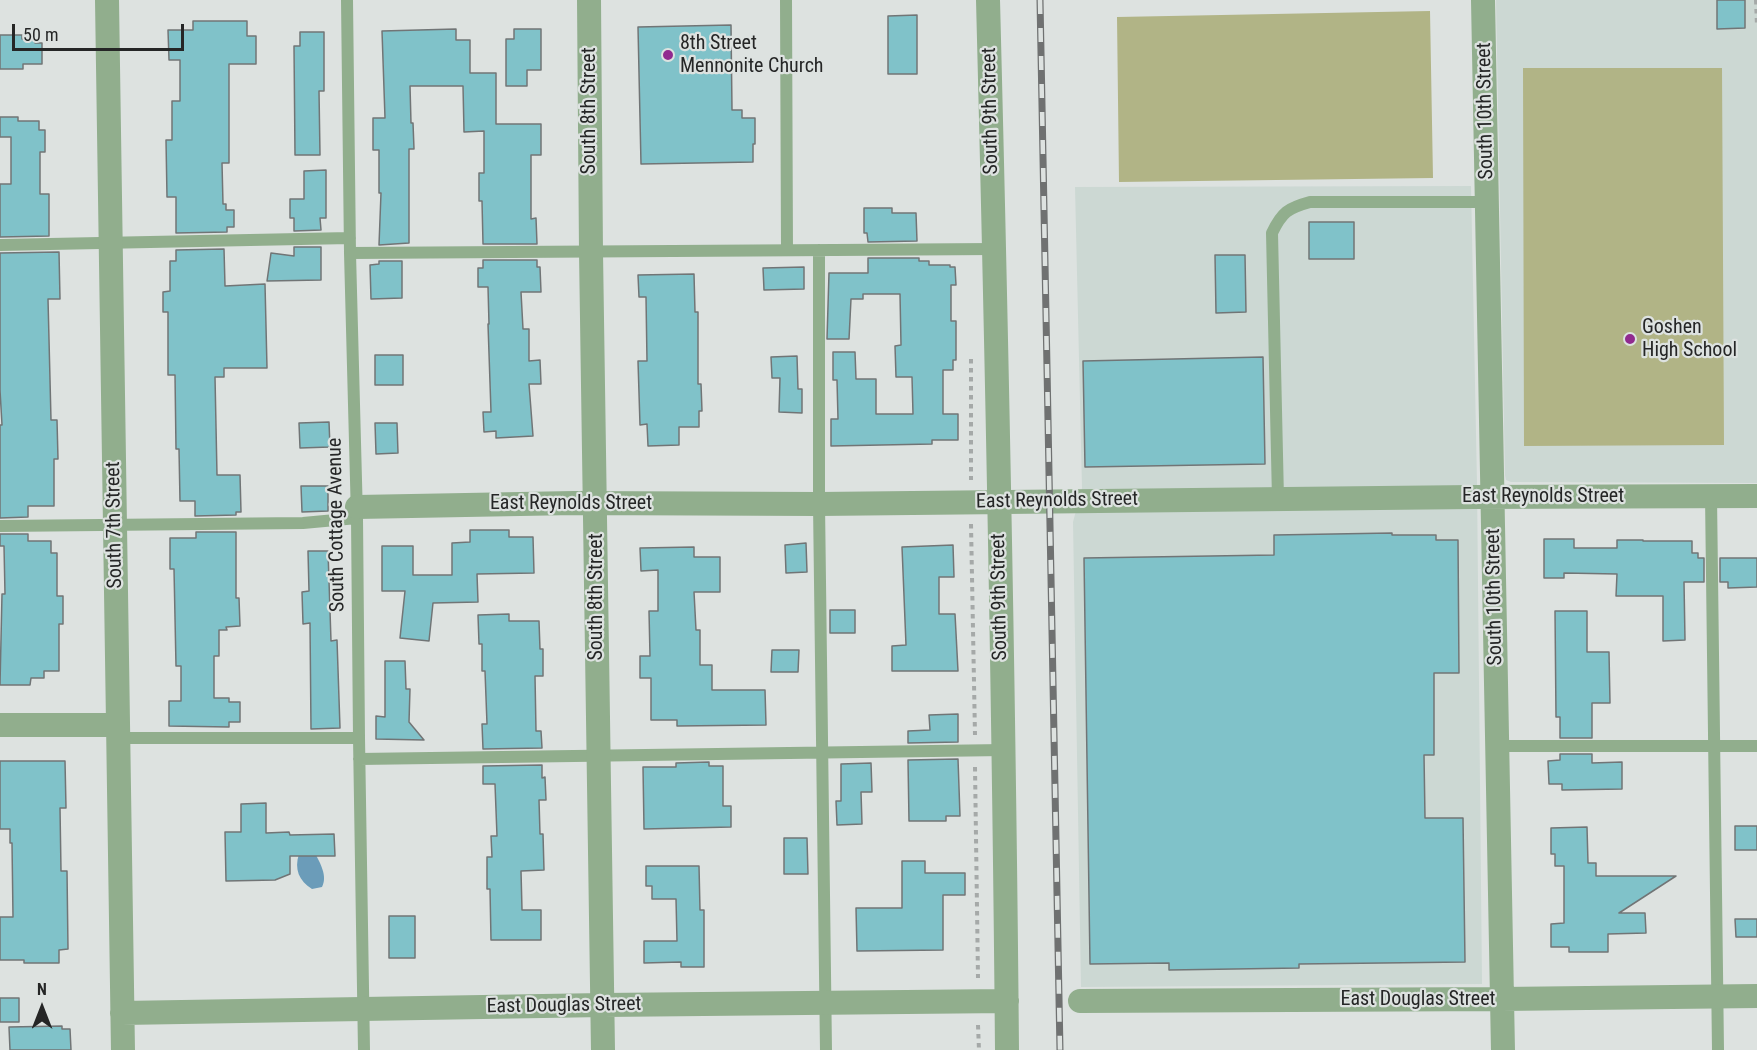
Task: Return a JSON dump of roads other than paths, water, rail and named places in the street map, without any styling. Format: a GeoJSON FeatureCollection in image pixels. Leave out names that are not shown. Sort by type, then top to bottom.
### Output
{"type":"FeatureCollection","features":[{"type":"Feature","properties":{"kind":"street","name":"South 7th Street"},"geometry":{"type":"LineString","coordinates":[[107,0],[123,1050]]}},
{"type":"Feature","properties":{"kind":"street","name":"South 8th Street"},"geometry":{"type":"LineString","coordinates":[[589,0],[603,1050]]}},
{"type":"Feature","properties":{"kind":"street","name":"South 9th Street"},"geometry":{"type":"LineString","coordinates":[[988,0],[995,249],[1007,1050]]}},
{"type":"Feature","properties":{"kind":"street","name":"South 10th Street"},"geometry":{"type":"LineString","coordinates":[[1484,0],[1503,1050]]}},
{"type":"Feature","properties":{"kind":"street","name":"East Reynolds Street"},"geometry":{"type":"LineString","coordinates":[[357,512],[596,503],[819,504],[1757,496]]}},
{"type":"Feature","properties":{"kind":"street"},"geometry":{"type":"LineString","coordinates":[[0,725],[118,731]]}},
{"type":"Feature","properties":{"kind":"street","name":"East Douglas Street"},"geometry":{"type":"LineString","coordinates":[[1080,1001],[1757,996]]}},
{"type":"Feature","properties":{"kind":"street","name":"East Douglas Street"},"geometry":{"type":"LineString","coordinates":[[122,1013],[1006,1001]]}},
{"type":"Feature","properties":{"kind":"lane","name":"South Cottage Avenue"},"geometry":{"type":"LineString","coordinates":[[347,0],[364,1050]]}},
{"type":"Feature","properties":{"kind":"lane"},"geometry":{"type":"LineString","coordinates":[[786,0],[787,250]]}},
{"type":"Feature","properties":{"kind":"lane"},"geometry":{"type":"LineString","coordinates":[[1278,499],[1272,233],[1280,217],[1292,207],[1310,202],[1487,202]]}},
{"type":"Feature","properties":{"kind":"lane"},"geometry":{"type":"LineString","coordinates":[[0,245],[350,238]]}},
{"type":"Feature","properties":{"kind":"lane"},"geometry":{"type":"LineString","coordinates":[[350,253],[995,249]]}},
{"type":"Feature","properties":{"kind":"lane"},"geometry":{"type":"LineString","coordinates":[[819,250],[819,504],[826,1050]]}},
{"type":"Feature","properties":{"kind":"lane"},"geometry":{"type":"LineString","coordinates":[[1711,496],[1718,1050]]}},
{"type":"Feature","properties":{"kind":"lane"},"geometry":{"type":"LineString","coordinates":[[0,526],[303,523],[357,512]]}},
{"type":"Feature","properties":{"kind":"lane"},"geometry":{"type":"LineString","coordinates":[[118,731],[359,738]]}},
{"type":"Feature","properties":{"kind":"lane"},"geometry":{"type":"LineString","coordinates":[[1498,746],[1757,746]]}},
{"type":"Feature","properties":{"kind":"lane"},"geometry":{"type":"LineString","coordinates":[[359,759],[1004,750]]}},
{"type":"Feature","properties":{"kind":"water"},"geometry":{"type":"Polygon","coordinates":[[[315,853],[323,870],[324,883],[322,887],[312,889],[301,878],[297,865],[299,854],[315,853]]]}},
{"type":"Feature","properties":{"kind":"railway"},"geometry":{"type":"LineString","coordinates":[[1040,0],[1060,1050]]}},
{"type":"Feature","properties":{"kind":"place","name":"8th Street Mennonite Church"},"geometry":{"type":"Point","coordinates":[668,55]}},
{"type":"Feature","properties":{"kind":"place","name":"Goshen High School"},"geometry":{"type":"Point","coordinates":[1630,339]}}]}
